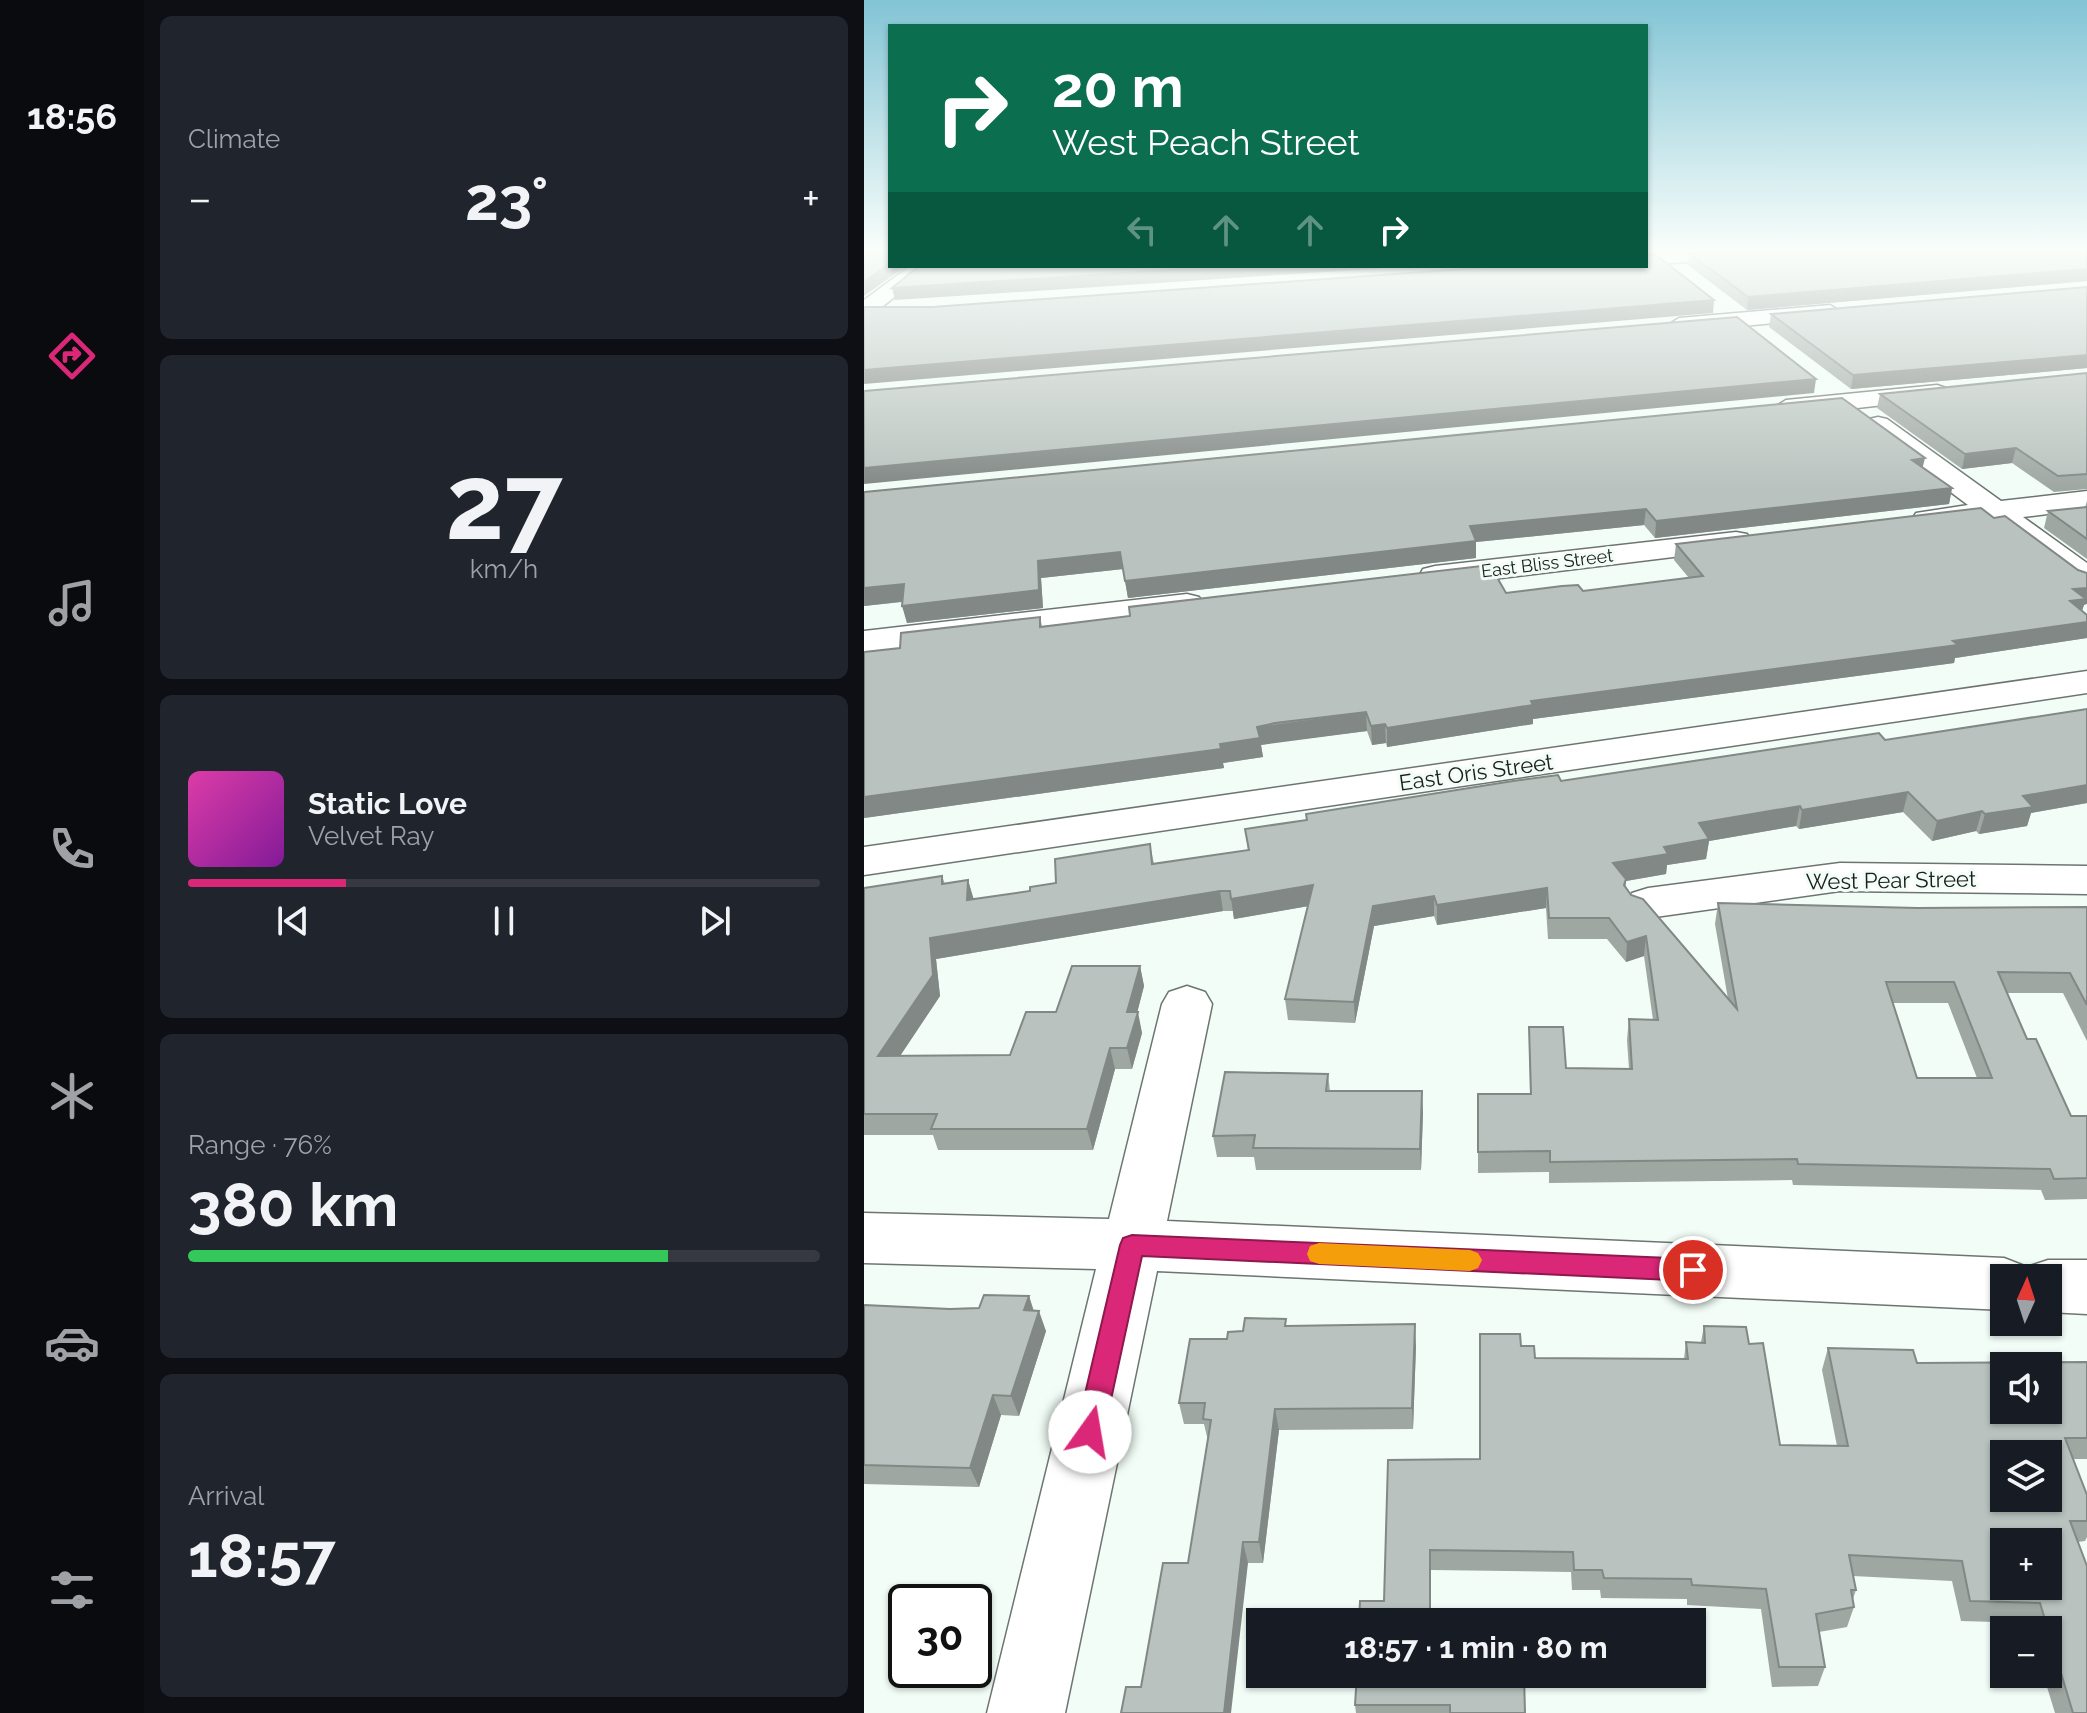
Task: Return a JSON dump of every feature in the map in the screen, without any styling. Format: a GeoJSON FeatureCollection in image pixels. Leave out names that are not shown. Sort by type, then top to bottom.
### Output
{"type":"FeatureCollection","features":[{"type":"Feature","properties":{"kind":"street"},"geometry":{"type":"LineString","coordinates":[[1752,330],[1775,347]]}},
{"type":"Feature","properties":{"kind":"street"},"geometry":{"type":"LineString","coordinates":[[1811,375],[2087,578]]}},
{"type":"Feature","properties":{"kind":"street"},"geometry":{"type":"LineString","coordinates":[[1765,410],[1957,391]]}},
{"type":"Feature","properties":{"kind":"street"},"geometry":{"type":"LineString","coordinates":[[1900,522],[2087,500]]}},
{"type":"Feature","properties":{"kind":"street","name":"East Bliss Street"},"geometry":{"type":"LineString","coordinates":[[1398,580],[1774,537]]}},
{"type":"Feature","properties":{"kind":"street"},"geometry":{"type":"LineString","coordinates":[[864,642],[1225,600]]}},
{"type":"Feature","properties":{"kind":"street","name":"East Oris Street"},"geometry":{"type":"LineString","coordinates":[[864,861],[2087,682]]}},
{"type":"Feature","properties":{"kind":"street","name":"West Pear Street"},"geometry":{"type":"LineString","coordinates":[[1648,903],[1840,877],[2087,880]]}},
{"type":"Feature","properties":{"kind":"street"},"geometry":{"type":"LineString","coordinates":[[1026,1713],[1187,1004]]}},
{"type":"Feature","properties":{"kind":"street"},"geometry":{"type":"LineString","coordinates":[[864,1238],[1132,1245],[1990,1283]]}},
{"type":"Feature","properties":{"kind":"street"},"geometry":{"type":"LineString","coordinates":[[2062,1286],[2087,1287]]}},
{"type":"Feature","properties":{"kind":"building"},"geometry":{"type":"Polygon","coordinates":[[[864,330],[1350,330],[864,370],[864,330]]]}},
{"type":"Feature","properties":{"kind":"building"},"geometry":{"type":"Polygon","coordinates":[[[1584,330],[1753,330],[1816,379],[864,468],[864,391],[1584,330]]]}},
{"type":"Feature","properties":{"kind":"building"},"geometry":{"type":"Polygon","coordinates":[[[1792,330],[2087,330],[2087,355],[1853,375],[1792,330]]]}},
{"type":"Feature","properties":{"kind":"building"},"geometry":{"type":"Polygon","coordinates":[[[2087,373],[2087,474],[2058,476],[2016,448],[1965,454],[1880,394],[2087,373]]]}},
{"type":"Feature","properties":{"kind":"building"},"geometry":{"type":"Polygon","coordinates":[[[1842,398],[1925,458],[1912,460],[1952,488],[1656,521],[1646,509],[1470,526],[1476,541],[1125,581],[1120,552],[1038,561],[1039,590],[902,606],[904,584],[864,588],[864,492],[1842,398]]]}},
{"type":"Feature","properties":{"kind":"building"},"geometry":{"type":"Polygon","coordinates":[[[2087,507],[2087,539],[2048,511],[2087,507]]]}},
{"type":"Feature","properties":{"kind":"building"},"geometry":{"type":"Polygon","coordinates":[[[1981,508],[1994,518],[2005,516],[2078,570],[2087,573],[2087,588],[2073,589],[2086,599],[2070,601],[2087,615],[2087,622],[1953,641],[1958,645],[1531,701],[1533,705],[1387,728],[1385,724],[1371,726],[1366,712],[1275,723],[1257,727],[1260,738],[1220,744],[1221,749],[864,797],[864,652],[900,648],[901,633],[1040,617],[1040,627],[1130,616],[1129,607],[1490,565],[1506,593],[1578,585],[1583,591],[1703,576],[1676,544],[1981,508]]]}},
{"type":"Feature","properties":{"kind":"building"},"geometry":{"type":"Polygon","coordinates":[[[2087,709],[2087,785],[2023,796],[2033,807],[1985,814],[1982,811],[1937,821],[1908,792],[1802,810],[1800,806],[1699,823],[1709,839],[1664,847],[1668,854],[1613,863],[1626,879],[1624,885],[1631,895],[1643,899],[1737,1009],[1718,903],[1917,908],[2087,907],[2087,1005],[2070,973],[1998,972],[2027,1039],[2036,1039],[2071,1116],[2087,1116],[2087,1178],[2054,1179],[2050,1169],[1798,1164],[1797,1159],[1550,1162],[1550,1151],[1478,1152],[1478,1094],[1531,1094],[1529,1027],[1563,1027],[1566,1068],[1632,1069],[1629,1019],[1658,1020],[1646,936],[1627,942],[1609,918],[1549,918],[1547,888],[1437,905],[1434,896],[1373,906],[1354,1002],[1285,999],[1313,885],[1231,899],[1230,891],[1220,891],[930,938],[933,975],[878,1056],[1010,1055],[1026,1012],[1056,1012],[1072,966],[1140,966],[1127,1012],[1138,1012],[1127,1048],[1110,1048],[1087,1129],[931,1129],[937,1114],[864,1114],[864,888],[942,876],[942,884],[968,880],[967,900],[1030,891],[1030,887],[1056,883],[1055,859],[1150,844],[1152,864],[1249,850],[1245,829],[1307,820],[1306,814],[1513,781],[1558,775],[1561,781],[1879,733],[1885,740],[2087,709]],[[1886,982],[1917,1078],[1992,1078],[1954,982],[1886,982]]]}},
{"type":"Feature","properties":{"kind":"building"},"geometry":{"type":"Polygon","coordinates":[[[1225,1072],[1328,1074],[1326,1091],[1422,1091],[1420,1149],[1253,1148],[1255,1135],[1213,1136],[1225,1072]]]}},
{"type":"Feature","properties":{"kind":"building"},"geometry":{"type":"Polygon","coordinates":[[[984,1295],[1029,1296],[1024,1310],[1039,1311],[1011,1396],[993,1395],[970,1468],[864,1465],[864,1305],[979,1308],[984,1295]]]}},
{"type":"Feature","properties":{"kind":"building"},"geometry":{"type":"Polygon","coordinates":[[[1245,1318],[1286,1319],[1285,1326],[1415,1324],[1412,1408],[1275,1409],[1259,1542],[1243,1542],[1224,1713],[1121,1713],[1126,1687],[1141,1687],[1163,1563],[1188,1563],[1211,1420],[1203,1419],[1205,1403],[1179,1403],[1190,1339],[1227,1339],[1228,1332],[1243,1331],[1245,1318]]]}},
{"type":"Feature","properties":{"kind":"building"},"geometry":{"type":"Polygon","coordinates":[[[1704,1326],[1746,1327],[1749,1344],[1763,1343],[1780,1445],[1848,1446],[1828,1348],[1913,1350],[1917,1363],[1990,1363],[1990,1424],[2062,1424],[2062,1362],[2087,1362],[2087,1438],[2065,1438],[2087,1495],[2087,1521],[2070,1521],[2087,1566],[2087,1713],[2073,1713],[2062,1676],[2062,1616],[2044,1616],[2040,1603],[1970,1601],[1962,1561],[1849,1555],[1856,1590],[1851,1590],[1854,1607],[1816,1614],[1825,1667],[1779,1667],[1766,1589],[1692,1585],[1691,1579],[1604,1578],[1602,1570],[1574,1570],[1573,1552],[1430,1550],[1430,1608],[1360,1608],[1360,1601],[1384,1601],[1388,1460],[1480,1459],[1480,1334],[1520,1334],[1521,1346],[1534,1346],[1535,1358],[1688,1359],[1686,1342],[1705,1343],[1704,1326]]]}},
{"type":"Feature","properties":{"kind":"building"},"geometry":{"type":"Polygon","coordinates":[[[1356,1688],[1524,1688],[1525,1713],[1450,1713],[1450,1705],[1355,1705],[1356,1688]]]}},
{"type":"Feature","properties":{"kind":"slow traffic"},"geometry":{"type":"LineString","coordinates":[[1319,1254],[1470,1260]]}},
{"type":"Feature","properties":{"kind":"route"},"geometry":{"type":"LineString","coordinates":[[1090,1432],[1132,1245],[1693,1270]]}}]}
